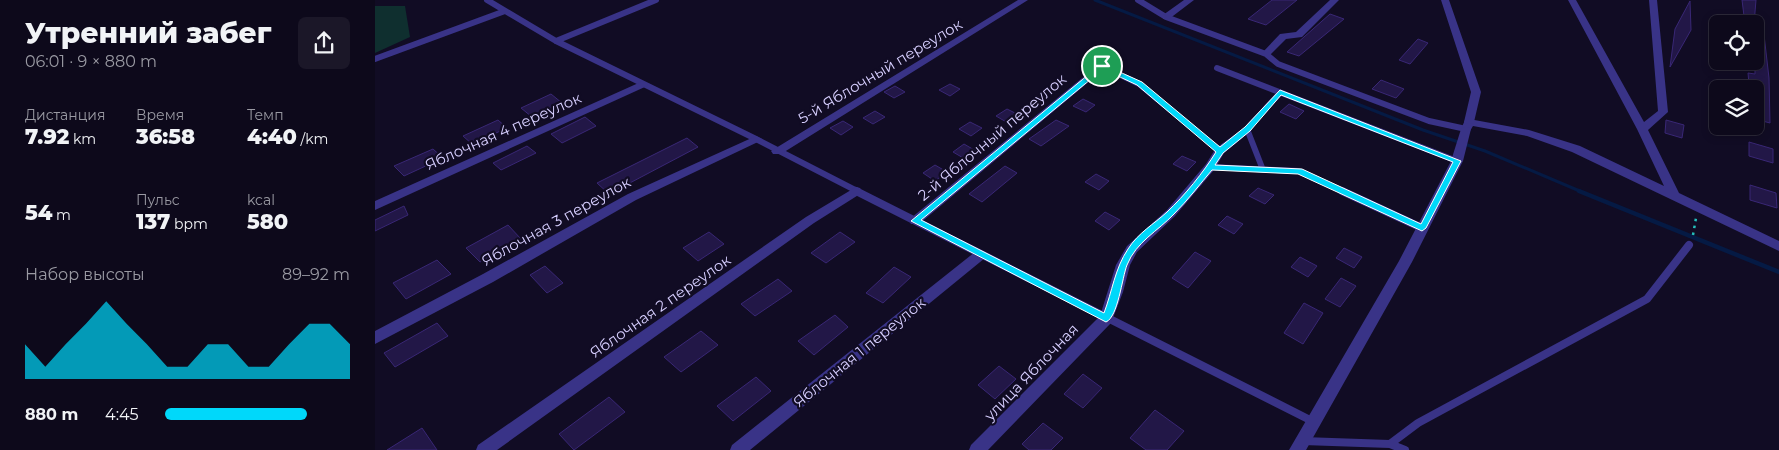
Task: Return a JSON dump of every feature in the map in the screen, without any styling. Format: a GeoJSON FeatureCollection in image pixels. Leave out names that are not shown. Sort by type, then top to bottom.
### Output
{"type":"FeatureCollection","features":[{"type":"Feature","properties":{"kind":"street","name":"5-й Яблочный переулок"},"geometry":{"type":"LineString","coordinates":[[777,151],[1024,0]]}},
{"type":"Feature","properties":{"kind":"street"},"geometry":{"type":"LineString","coordinates":[[1166,17],[1190,0]]}},
{"type":"Feature","properties":{"kind":"street"},"geometry":{"type":"LineString","coordinates":[[1267,54],[1283,36],[1299,35],[1335,0]]}},
{"type":"Feature","properties":{"kind":"street"},"geometry":{"type":"LineString","coordinates":[[1300,446],[1422,228],[1457,161],[1476,92],[1445,0]]}},
{"type":"Feature","properties":{"kind":"street"},"geometry":{"type":"LineString","coordinates":[[1572,0],[1642,129],[1675,197]]}},
{"type":"Feature","properties":{"kind":"street"},"geometry":{"type":"LineString","coordinates":[[1642,129],[1663,112],[1653,0]]}},
{"type":"Feature","properties":{"kind":"street","name":"2-й Яблочный переулок"},"geometry":{"type":"LineString","coordinates":[[915,221],[1112,58]]}},
{"type":"Feature","properties":{"kind":"street","name":"Яблочная 4 переулок"},"geometry":{"type":"LineString","coordinates":[[375,206],[643,84]]}},
{"type":"Feature","properties":{"kind":"street"},"geometry":{"type":"LineString","coordinates":[[1468,125],[1529,133],[1576,149],[1779,246]]}},
{"type":"Feature","properties":{"kind":"street","name":"улица Яблочная"},"geometry":{"type":"LineString","coordinates":[[977,450],[1106,319],[1123,265],[1132,249],[1171,213],[1210,167],[1220,151],[1247,129]]}},
{"type":"Feature","properties":{"kind":"street","name":"Яблочная 3 переулок"},"geometry":{"type":"LineString","coordinates":[[375,338],[488,278],[632,197],[755,139]]}},
{"type":"Feature","properties":{"kind":"street","name":"Яблочная 2 переулок"},"geometry":{"type":"LineString","coordinates":[[484,450],[809,220],[855,191]]}},
{"type":"Feature","properties":{"kind":"street","name":"Яблочная 1 переулок"},"geometry":{"type":"LineString","coordinates":[[738,450],[980,255]]}},
{"type":"Feature","properties":{"kind":"lane"},"geometry":{"type":"LineString","coordinates":[[487,0],[555,40],[755,139],[1106,319],[1314,422]]}},
{"type":"Feature","properties":{"kind":"lane"},"geometry":{"type":"LineString","coordinates":[[555,40],[656,0]]}},
{"type":"Feature","properties":{"kind":"lane"},"geometry":{"type":"LineString","coordinates":[[1138,0],[1166,17],[1267,54],[1278,64],[1340,88],[1429,121],[1468,125]]}},
{"type":"Feature","properties":{"kind":"lane"},"geometry":{"type":"LineString","coordinates":[[375,59],[505,11]]}},
{"type":"Feature","properties":{"kind":"lane"},"geometry":{"type":"LineString","coordinates":[[1102,66],[1139,84],[1220,151]]}},
{"type":"Feature","properties":{"kind":"lane"},"geometry":{"type":"LineString","coordinates":[[1217,68],[1457,161]]}},
{"type":"Feature","properties":{"kind":"lane"},"geometry":{"type":"LineString","coordinates":[[1263,170],[1247,129],[1280,92]]}},
{"type":"Feature","properties":{"kind":"lane"},"geometry":{"type":"LineString","coordinates":[[1210,167],[1299,171],[1422,228]]}},
{"type":"Feature","properties":{"kind":"lane"},"geometry":{"type":"LineString","coordinates":[[1391,444],[1419,423],[1647,299],[1689,245]]}},
{"type":"Feature","properties":{"kind":"lane"},"geometry":{"type":"LineString","coordinates":[[1300,446],[1391,444],[1405,450]]}},
{"type":"Feature","properties":{"kind":"green space"},"geometry":{"type":"Polygon","coordinates":[[[375,6],[405,6],[410,37],[375,53],[375,6]]]}},
{"type":"Feature","properties":{"kind":"building"},"geometry":{"type":"Polygon","coordinates":[[[1272,0],[1297,0],[1266,25],[1248,19],[1272,0]]]}},
{"type":"Feature","properties":{"kind":"building"},"geometry":{"type":"Polygon","coordinates":[[[1742,0],[1756,0],[1755,15],[1744,15],[1742,0]]]}},
{"type":"Feature","properties":{"kind":"building"},"geometry":{"type":"Polygon","coordinates":[[[1690,1],[1691,30],[1670,67],[1675,29],[1690,1]]]}},
{"type":"Feature","properties":{"kind":"building"},"geometry":{"type":"Polygon","coordinates":[[[1330,14],[1344,19],[1299,56],[1287,52],[1330,14]]]}},
{"type":"Feature","properties":{"kind":"building"},"geometry":{"type":"Polygon","coordinates":[[[1764,35],[1769,78],[1770,123],[1764,121],[1764,80],[1749,80],[1748,73],[1755,74],[1755,70],[1764,70],[1764,35]]]}},
{"type":"Feature","properties":{"kind":"building"},"geometry":{"type":"Polygon","coordinates":[[[1418,39],[1428,43],[1410,64],[1399,60],[1418,39]]]}},
{"type":"Feature","properties":{"kind":"building"},"geometry":{"type":"Polygon","coordinates":[[[1381,80],[1404,89],[1396,98],[1372,89],[1381,80]]]}},
{"type":"Feature","properties":{"kind":"building"},"geometry":{"type":"Polygon","coordinates":[[[950,84],[960,89],[950,96],[939,90],[950,84]]]}},
{"type":"Feature","properties":{"kind":"building"},"geometry":{"type":"Polygon","coordinates":[[[895,86],[905,92],[894,98],[884,92],[895,86]]]}},
{"type":"Feature","properties":{"kind":"building"},"geometry":{"type":"Polygon","coordinates":[[[551,94],[562,103],[532,117],[521,108],[551,94]]]}},
{"type":"Feature","properties":{"kind":"building"},"geometry":{"type":"Polygon","coordinates":[[[1083,99],[1095,105],[1086,112],[1073,106],[1083,99]]]}},
{"type":"Feature","properties":{"kind":"building"},"geometry":{"type":"Polygon","coordinates":[[[1289,104],[1304,111],[1296,119],[1280,112],[1289,104]]]}},
{"type":"Feature","properties":{"kind":"building"},"geometry":{"type":"Polygon","coordinates":[[[1007,109],[1019,115],[1008,123],[996,116],[1007,109]]]}},
{"type":"Feature","properties":{"kind":"building"},"geometry":{"type":"Polygon","coordinates":[[[875,111],[885,117],[873,124],[863,118],[875,111]]]}},
{"type":"Feature","properties":{"kind":"building"},"geometry":{"type":"Polygon","coordinates":[[[585,117],[596,126],[562,143],[551,134],[585,117]]]}},
{"type":"Feature","properties":{"kind":"building"},"geometry":{"type":"Polygon","coordinates":[[[498,120],[507,128],[472,144],[463,136],[498,120]]]}},
{"type":"Feature","properties":{"kind":"building"},"geometry":{"type":"Polygon","coordinates":[[[1056,120],[1069,126],[1041,146],[1029,139],[1056,120]]]}},
{"type":"Feature","properties":{"kind":"building"},"geometry":{"type":"Polygon","coordinates":[[[1666,120],[1684,125],[1682,138],[1665,133],[1666,120]]]}},
{"type":"Feature","properties":{"kind":"building"},"geometry":{"type":"Polygon","coordinates":[[[843,121],[853,127],[841,135],[830,128],[843,121]]]}},
{"type":"Feature","properties":{"kind":"building"},"geometry":{"type":"Polygon","coordinates":[[[970,122],[982,128],[971,136],[959,129],[970,122]]]}},
{"type":"Feature","properties":{"kind":"building"},"geometry":{"type":"Polygon","coordinates":[[[687,138],[698,147],[609,194],[597,183],[687,138]]]}},
{"type":"Feature","properties":{"kind":"building"},"geometry":{"type":"Polygon","coordinates":[[[1749,142],[1773,149],[1773,163],[1749,156],[1749,142]]]}},
{"type":"Feature","properties":{"kind":"building"},"geometry":{"type":"Polygon","coordinates":[[[964,144],[976,151],[965,159],[953,152],[964,144]]]}},
{"type":"Feature","properties":{"kind":"building"},"geometry":{"type":"Polygon","coordinates":[[[527,146],[536,153],[501,170],[493,163],[527,146]]]}},
{"type":"Feature","properties":{"kind":"building"},"geometry":{"type":"Polygon","coordinates":[[[433,149],[443,158],[404,176],[394,166],[433,149]]]}},
{"type":"Feature","properties":{"kind":"building"},"geometry":{"type":"Polygon","coordinates":[[[1182,156],[1196,162],[1187,171],[1173,164],[1182,156]]]}},
{"type":"Feature","properties":{"kind":"building"},"geometry":{"type":"Polygon","coordinates":[[[935,165],[947,172],[935,181],[923,173],[935,165]]]}},
{"type":"Feature","properties":{"kind":"building"},"geometry":{"type":"Polygon","coordinates":[[[1005,166],[1017,173],[982,202],[969,194],[1005,166]]]}},
{"type":"Feature","properties":{"kind":"building"},"geometry":{"type":"Polygon","coordinates":[[[1096,174],[1109,181],[1099,190],[1085,182],[1096,174]]]}},
{"type":"Feature","properties":{"kind":"building"},"geometry":{"type":"Polygon","coordinates":[[[1750,185],[1776,193],[1777,208],[1750,200],[1750,185]]]}},
{"type":"Feature","properties":{"kind":"building"},"geometry":{"type":"Polygon","coordinates":[[[1258,188],[1274,195],[1265,204],[1249,196],[1258,188]]]}},
{"type":"Feature","properties":{"kind":"building"},"geometry":{"type":"Polygon","coordinates":[[[404,206],[408,215],[375,231],[375,220],[404,206]]]}},
{"type":"Feature","properties":{"kind":"building"},"geometry":{"type":"Polygon","coordinates":[[[1105,212],[1120,220],[1109,230],[1095,221],[1105,212]]]}},
{"type":"Feature","properties":{"kind":"building"},"geometry":{"type":"Polygon","coordinates":[[[1227,216],[1243,224],[1234,234],[1218,225],[1227,216]]]}},
{"type":"Feature","properties":{"kind":"building"},"geometry":{"type":"Polygon","coordinates":[[[508,225],[521,239],[480,262],[466,248],[508,225]]]}},
{"type":"Feature","properties":{"kind":"building"},"geometry":{"type":"Polygon","coordinates":[[[709,232],[724,244],[698,261],[683,248],[709,232]]]}},
{"type":"Feature","properties":{"kind":"building"},"geometry":{"type":"Polygon","coordinates":[[[840,232],[855,242],[826,263],[811,253],[840,232]]]}},
{"type":"Feature","properties":{"kind":"building"},"geometry":{"type":"Polygon","coordinates":[[[1344,248],[1362,257],[1354,268],[1336,258],[1344,248]]]}},
{"type":"Feature","properties":{"kind":"building"},"geometry":{"type":"Polygon","coordinates":[[[1195,252],[1211,261],[1188,288],[1172,278],[1195,252]]]}},
{"type":"Feature","properties":{"kind":"building"},"geometry":{"type":"Polygon","coordinates":[[[1300,257],[1317,266],[1308,277],[1291,267],[1300,257]]]}},
{"type":"Feature","properties":{"kind":"building"},"geometry":{"type":"Polygon","coordinates":[[[437,260],[451,274],[406,299],[393,283],[437,260]]]}},
{"type":"Feature","properties":{"kind":"building"},"geometry":{"type":"Polygon","coordinates":[[[545,266],[563,283],[547,293],[530,275],[545,266]]]}},
{"type":"Feature","properties":{"kind":"building"},"geometry":{"type":"Polygon","coordinates":[[[894,267],[911,277],[883,303],[866,293],[894,267]]]}},
{"type":"Feature","properties":{"kind":"building"},"geometry":{"type":"Polygon","coordinates":[[[1341,278],[1356,286],[1340,307],[1325,299],[1341,278]]]}},
{"type":"Feature","properties":{"kind":"building"},"geometry":{"type":"Polygon","coordinates":[[[778,279],[792,291],[755,316],[741,304],[778,279]]]}},
{"type":"Feature","properties":{"kind":"building"},"geometry":{"type":"Polygon","coordinates":[[[1304,303],[1323,313],[1303,344],[1284,333],[1304,303]]]}},
{"type":"Feature","properties":{"kind":"building"},"geometry":{"type":"Polygon","coordinates":[[[835,315],[848,327],[814,355],[798,341],[835,315]]]}},
{"type":"Feature","properties":{"kind":"building"},"geometry":{"type":"Polygon","coordinates":[[[437,323],[448,336],[395,367],[384,353],[437,323]]]}},
{"type":"Feature","properties":{"kind":"building"},"geometry":{"type":"Polygon","coordinates":[[[701,331],[718,345],[681,372],[664,357],[701,331]]]}},
{"type":"Feature","properties":{"kind":"building"},"geometry":{"type":"Polygon","coordinates":[[[999,366],[1016,379],[995,399],[978,385],[999,366]]]}},
{"type":"Feature","properties":{"kind":"building"},"geometry":{"type":"Polygon","coordinates":[[[1083,374],[1102,388],[1083,408],[1064,394],[1083,374]]]}},
{"type":"Feature","properties":{"kind":"building"},"geometry":{"type":"Polygon","coordinates":[[[756,377],[771,391],[733,421],[717,406],[756,377]]]}},
{"type":"Feature","properties":{"kind":"building"},"geometry":{"type":"Polygon","coordinates":[[[609,397],[625,412],[574,450],[559,434],[609,397]]]}},
{"type":"Feature","properties":{"kind":"building"},"geometry":{"type":"Polygon","coordinates":[[[1155,410],[1184,431],[1167,450],[1146,450],[1130,438],[1155,410]]]}},
{"type":"Feature","properties":{"kind":"building"},"geometry":{"type":"Polygon","coordinates":[[[1043,423],[1063,438],[1051,450],[1029,450],[1022,444],[1043,423]]]}},
{"type":"Feature","properties":{"kind":"building"},"geometry":{"type":"Polygon","coordinates":[[[422,428],[437,450],[387,450],[422,428]]]}},
{"type":"Feature","properties":{"kind":"waterway"},"geometry":{"type":"LineString","coordinates":[[1095,0],[1423,130],[1485,151],[1582,192]]}},
{"type":"Feature","properties":{"kind":"waterway"},"geometry":{"type":"LineString","coordinates":[[1579,191],[1779,272]]}},
{"type":"Feature","properties":{"kind":"route"},"geometry":{"type":"LineString","coordinates":[[1102,66],[915,221],[1106,319],[1123,265],[1132,249],[1171,213],[1210,167],[1220,151],[1247,129],[1280,92],[1457,161],[1422,228],[1299,171],[1210,167],[1220,151],[1139,84],[1102,66]]}}]}
